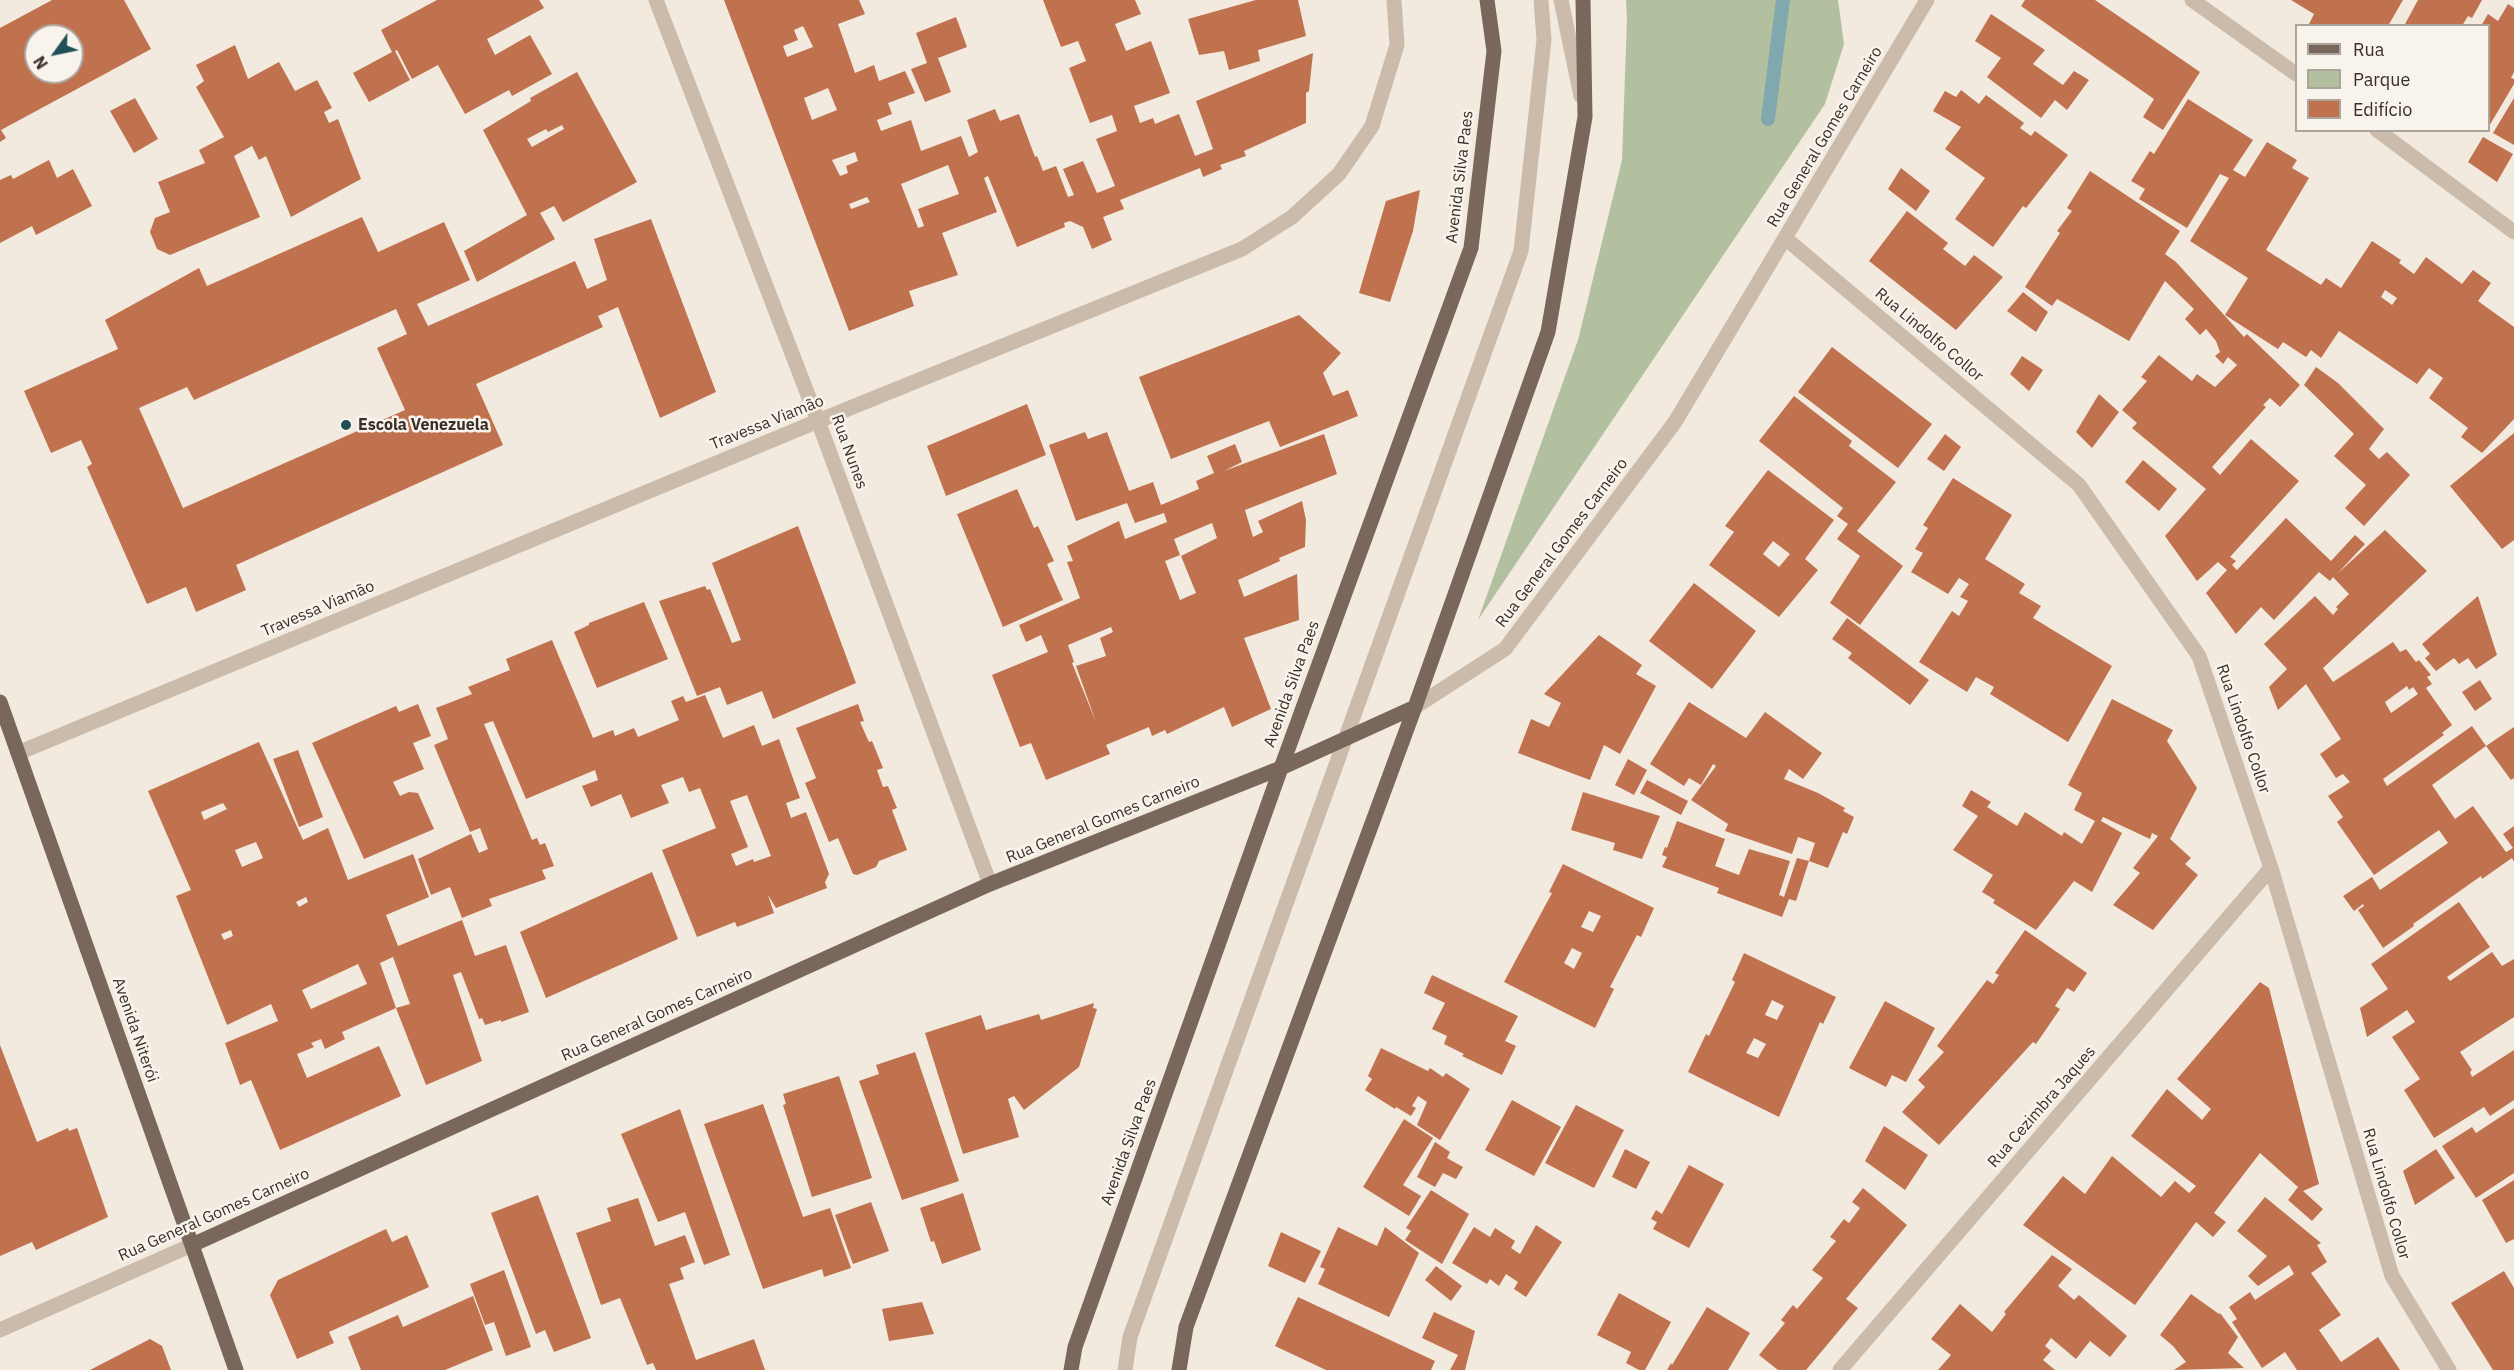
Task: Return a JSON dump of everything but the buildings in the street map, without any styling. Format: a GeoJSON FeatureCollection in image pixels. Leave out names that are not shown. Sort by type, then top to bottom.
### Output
{"type":"FeatureCollection","features":[{"type":"Feature","properties":{"kind":"main road","name":"Avenida Silva Paes"},"geometry":{"type":"LineString","coordinates":[[1071,1370],[1075,1347],[1281,768],[1471,248],[1494,51],[1487,0]]}},
{"type":"Feature","properties":{"kind":"main road"},"geometry":{"type":"LineString","coordinates":[[1179,1370],[1186,1326],[1415,707],[1548,332],[1585,117],[1583,0]]}},
{"type":"Feature","properties":{"kind":"main road","name":"Avenida Niterói"},"geometry":{"type":"LineString","coordinates":[[0,702],[236,1370]]}},
{"type":"Feature","properties":{"kind":"main road","name":"Rua General Gomes Carneiro"},"geometry":{"type":"LineString","coordinates":[[192,1245],[990,884],[1281,768],[1415,707]]}},
{"type":"Feature","properties":{"kind":"street","name":"Rua Nunes"},"geometry":{"type":"LineString","coordinates":[[656,0],[818,421],[990,884]]}},
{"type":"Feature","properties":{"kind":"street","name":"Travessa Viamão"},"geometry":{"type":"LineString","coordinates":[[18,753],[818,421],[1242,249],[1292,217],[1339,174],[1372,126],[1397,45],[1394,0]]}},
{"type":"Feature","properties":{"kind":"street"},"geometry":{"type":"LineString","coordinates":[[1125,1370],[1130,1337],[1348,738],[1521,251],[1544,40],[1541,0]]}},
{"type":"Feature","properties":{"kind":"street"},"geometry":{"type":"LineString","coordinates":[[1561,0],[1585,117]]}},
{"type":"Feature","properties":{"kind":"street","name":"Rua General Gomes Carneiro"},"geometry":{"type":"LineString","coordinates":[[1415,707],[1505,649],[1675,422],[1927,0]]}},
{"type":"Feature","properties":{"kind":"street"},"geometry":{"type":"LineString","coordinates":[[2192,0],[2295,73]]}},
{"type":"Feature","properties":{"kind":"street"},"geometry":{"type":"LineString","coordinates":[[2380,132],[2514,232]]}},
{"type":"Feature","properties":{"kind":"street","name":"Rua Lindolfo Collor"},"geometry":{"type":"LineString","coordinates":[[1785,238],[2079,485],[2199,656],[2271,868],[2392,1276],[2449,1370]]}},
{"type":"Feature","properties":{"kind":"street","name":"Rua Cezimbra Jaques"},"geometry":{"type":"LineString","coordinates":[[1840,1370],[2271,868]]}},
{"type":"Feature","properties":{"kind":"street","name":"Rua General Gomes Carneiro"},"geometry":{"type":"LineString","coordinates":[[0,1330],[192,1245]]}},
{"type":"Feature","properties":{"kind":"green space"},"geometry":{"type":"Polygon","coordinates":[[[1626,0],[1838,0],[1844,44],[1825,104],[1478,620],[1578,340],[1622,160],[1626,0]]]}},
{"type":"Feature","properties":{"kind":"waterway"},"geometry":{"type":"LineString","coordinates":[[1768,119],[1783,0]]}},
{"type":"Feature","properties":{"kind":"place","name":"Escola Venezuela"},"geometry":{"type":"Point","coordinates":[346,425]}}]}
